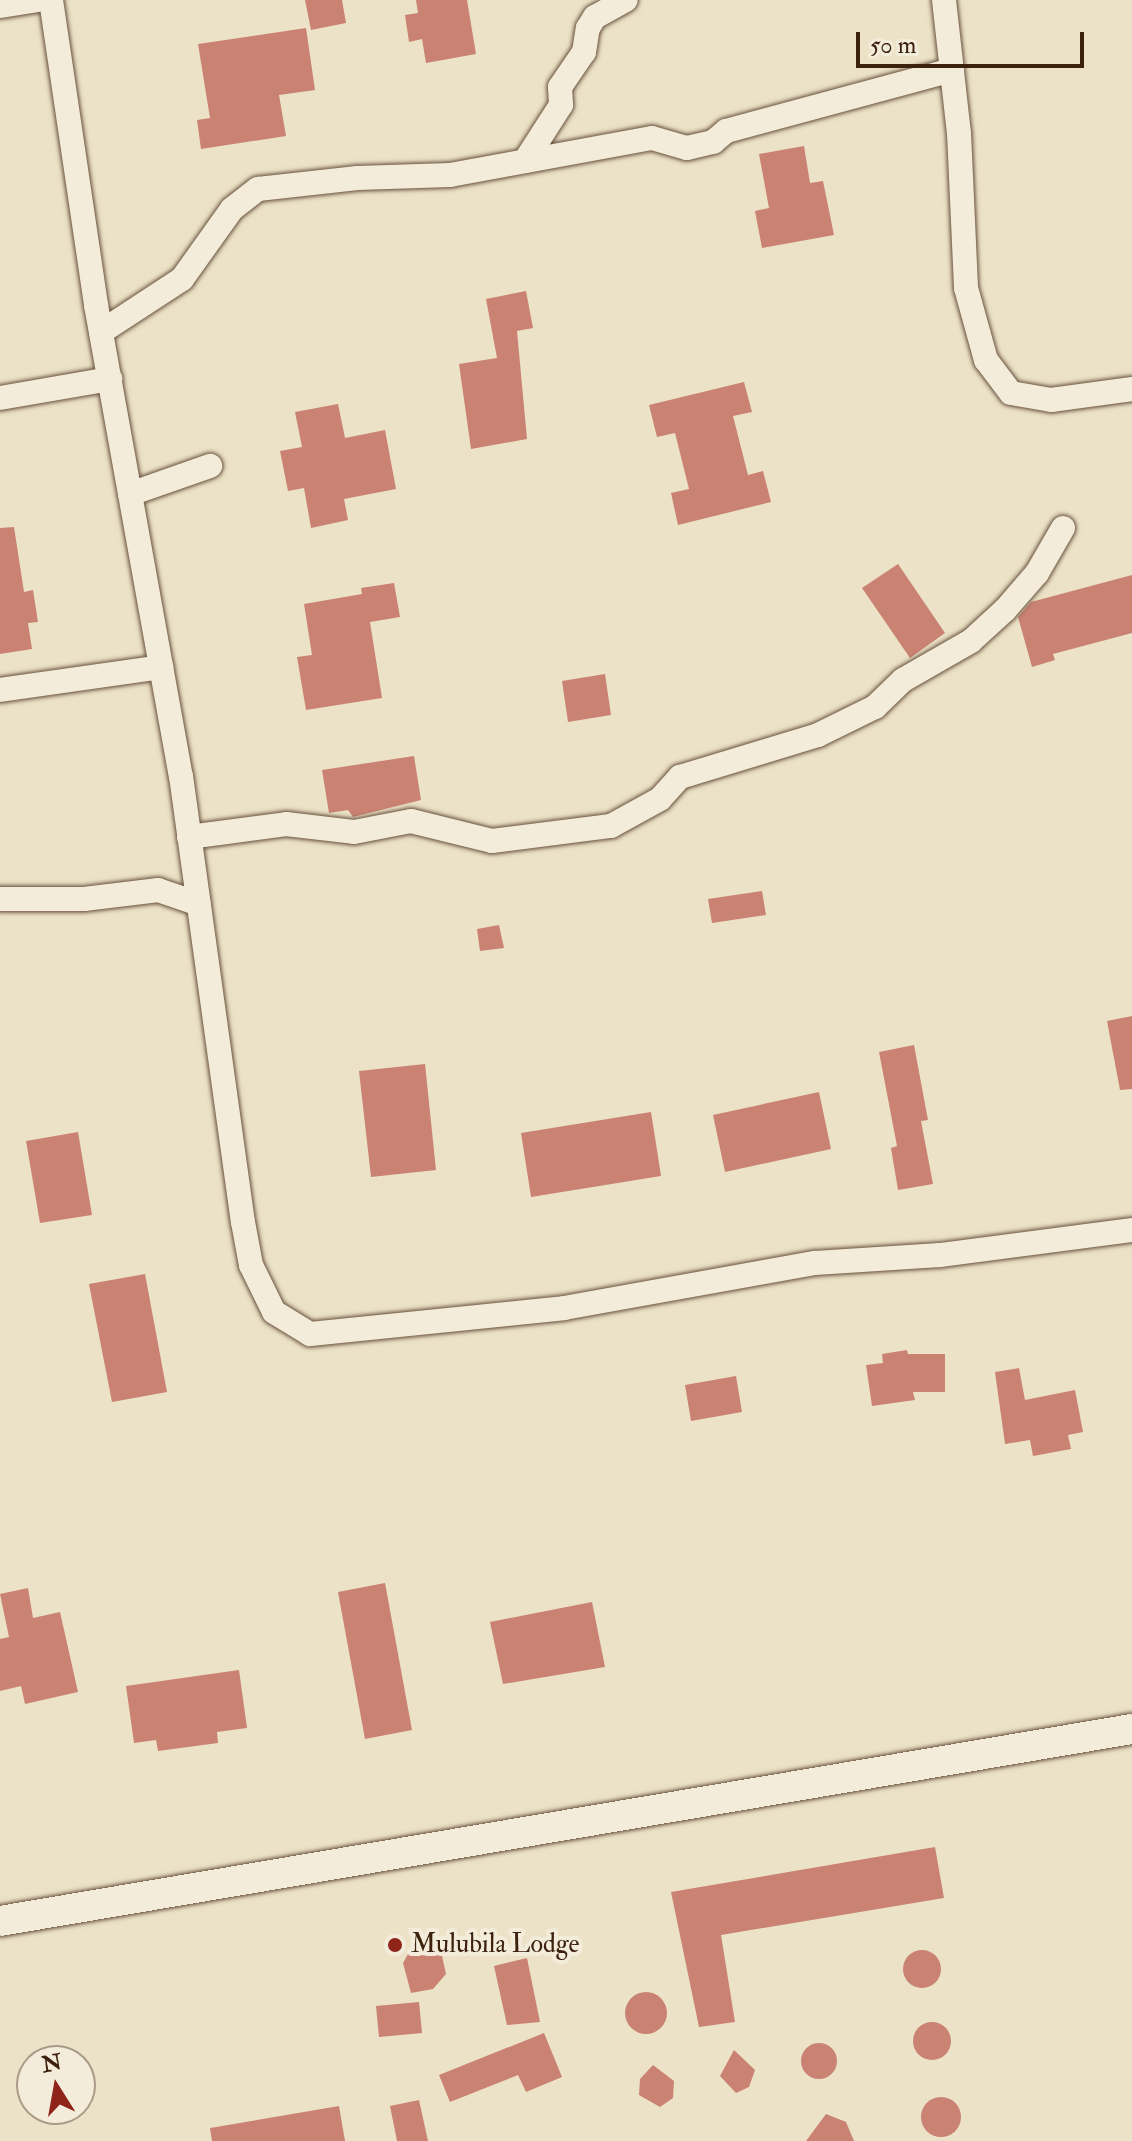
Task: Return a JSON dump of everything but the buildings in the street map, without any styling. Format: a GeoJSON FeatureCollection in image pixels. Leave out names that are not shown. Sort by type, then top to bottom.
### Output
{"type":"FeatureCollection","features":[{"type":"Feature","properties":{"kind":"street"},"geometry":{"type":"LineString","coordinates":[[0,6],[38,0]]}},
{"type":"Feature","properties":{"kind":"street"},"geometry":{"type":"LineString","coordinates":[[51,0],[101,332],[189,837],[251,1265],[274,1312],[310,1334],[564,1308],[815,1263],[940,1255],[1132,1230]]}},
{"type":"Feature","properties":{"kind":"street"},"geometry":{"type":"LineString","coordinates":[[525,161],[561,105],[560,87],[584,52],[588,28],[595,17],[626,0]]}},
{"type":"Feature","properties":{"kind":"street"},"geometry":{"type":"LineString","coordinates":[[944,0],[952,70],[966,288],[986,360],[1011,393],[1051,400],[1132,389]]}},
{"type":"Feature","properties":{"kind":"street"},"geometry":{"type":"LineString","coordinates":[[101,332],[182,279],[196,254],[247,193],[357,178],[450,175],[652,138],[687,148],[713,142],[726,131],[952,70]]}},
{"type":"Feature","properties":{"kind":"street"},"geometry":{"type":"LineString","coordinates":[[0,398],[110,379]]}},
{"type":"Feature","properties":{"kind":"street"},"geometry":{"type":"LineString","coordinates":[[130,494],[210,466]]}},
{"type":"Feature","properties":{"kind":"street"},"geometry":{"type":"LineString","coordinates":[[189,837],[286,824],[354,832],[411,821],[492,841],[611,826],[660,799],[680,777],[818,735],[875,707],[903,680],[971,641],[1005,610],[1037,573],[1063,528]]}},
{"type":"Feature","properties":{"kind":"street"},"geometry":{"type":"LineString","coordinates":[[0,690],[161,667]]}},
{"type":"Feature","properties":{"kind":"street"},"geometry":{"type":"LineString","coordinates":[[0,899],[84,899],[158,890],[199,904]]}},
{"type":"Feature","properties":{"kind":"street"},"geometry":{"type":"LineString","coordinates":[[0,1921],[1132,1729]]}},
{"type":"Feature","properties":{"kind":"place","name":"Mulubila Lodge"},"geometry":{"type":"Point","coordinates":[395,1945]}}]}
